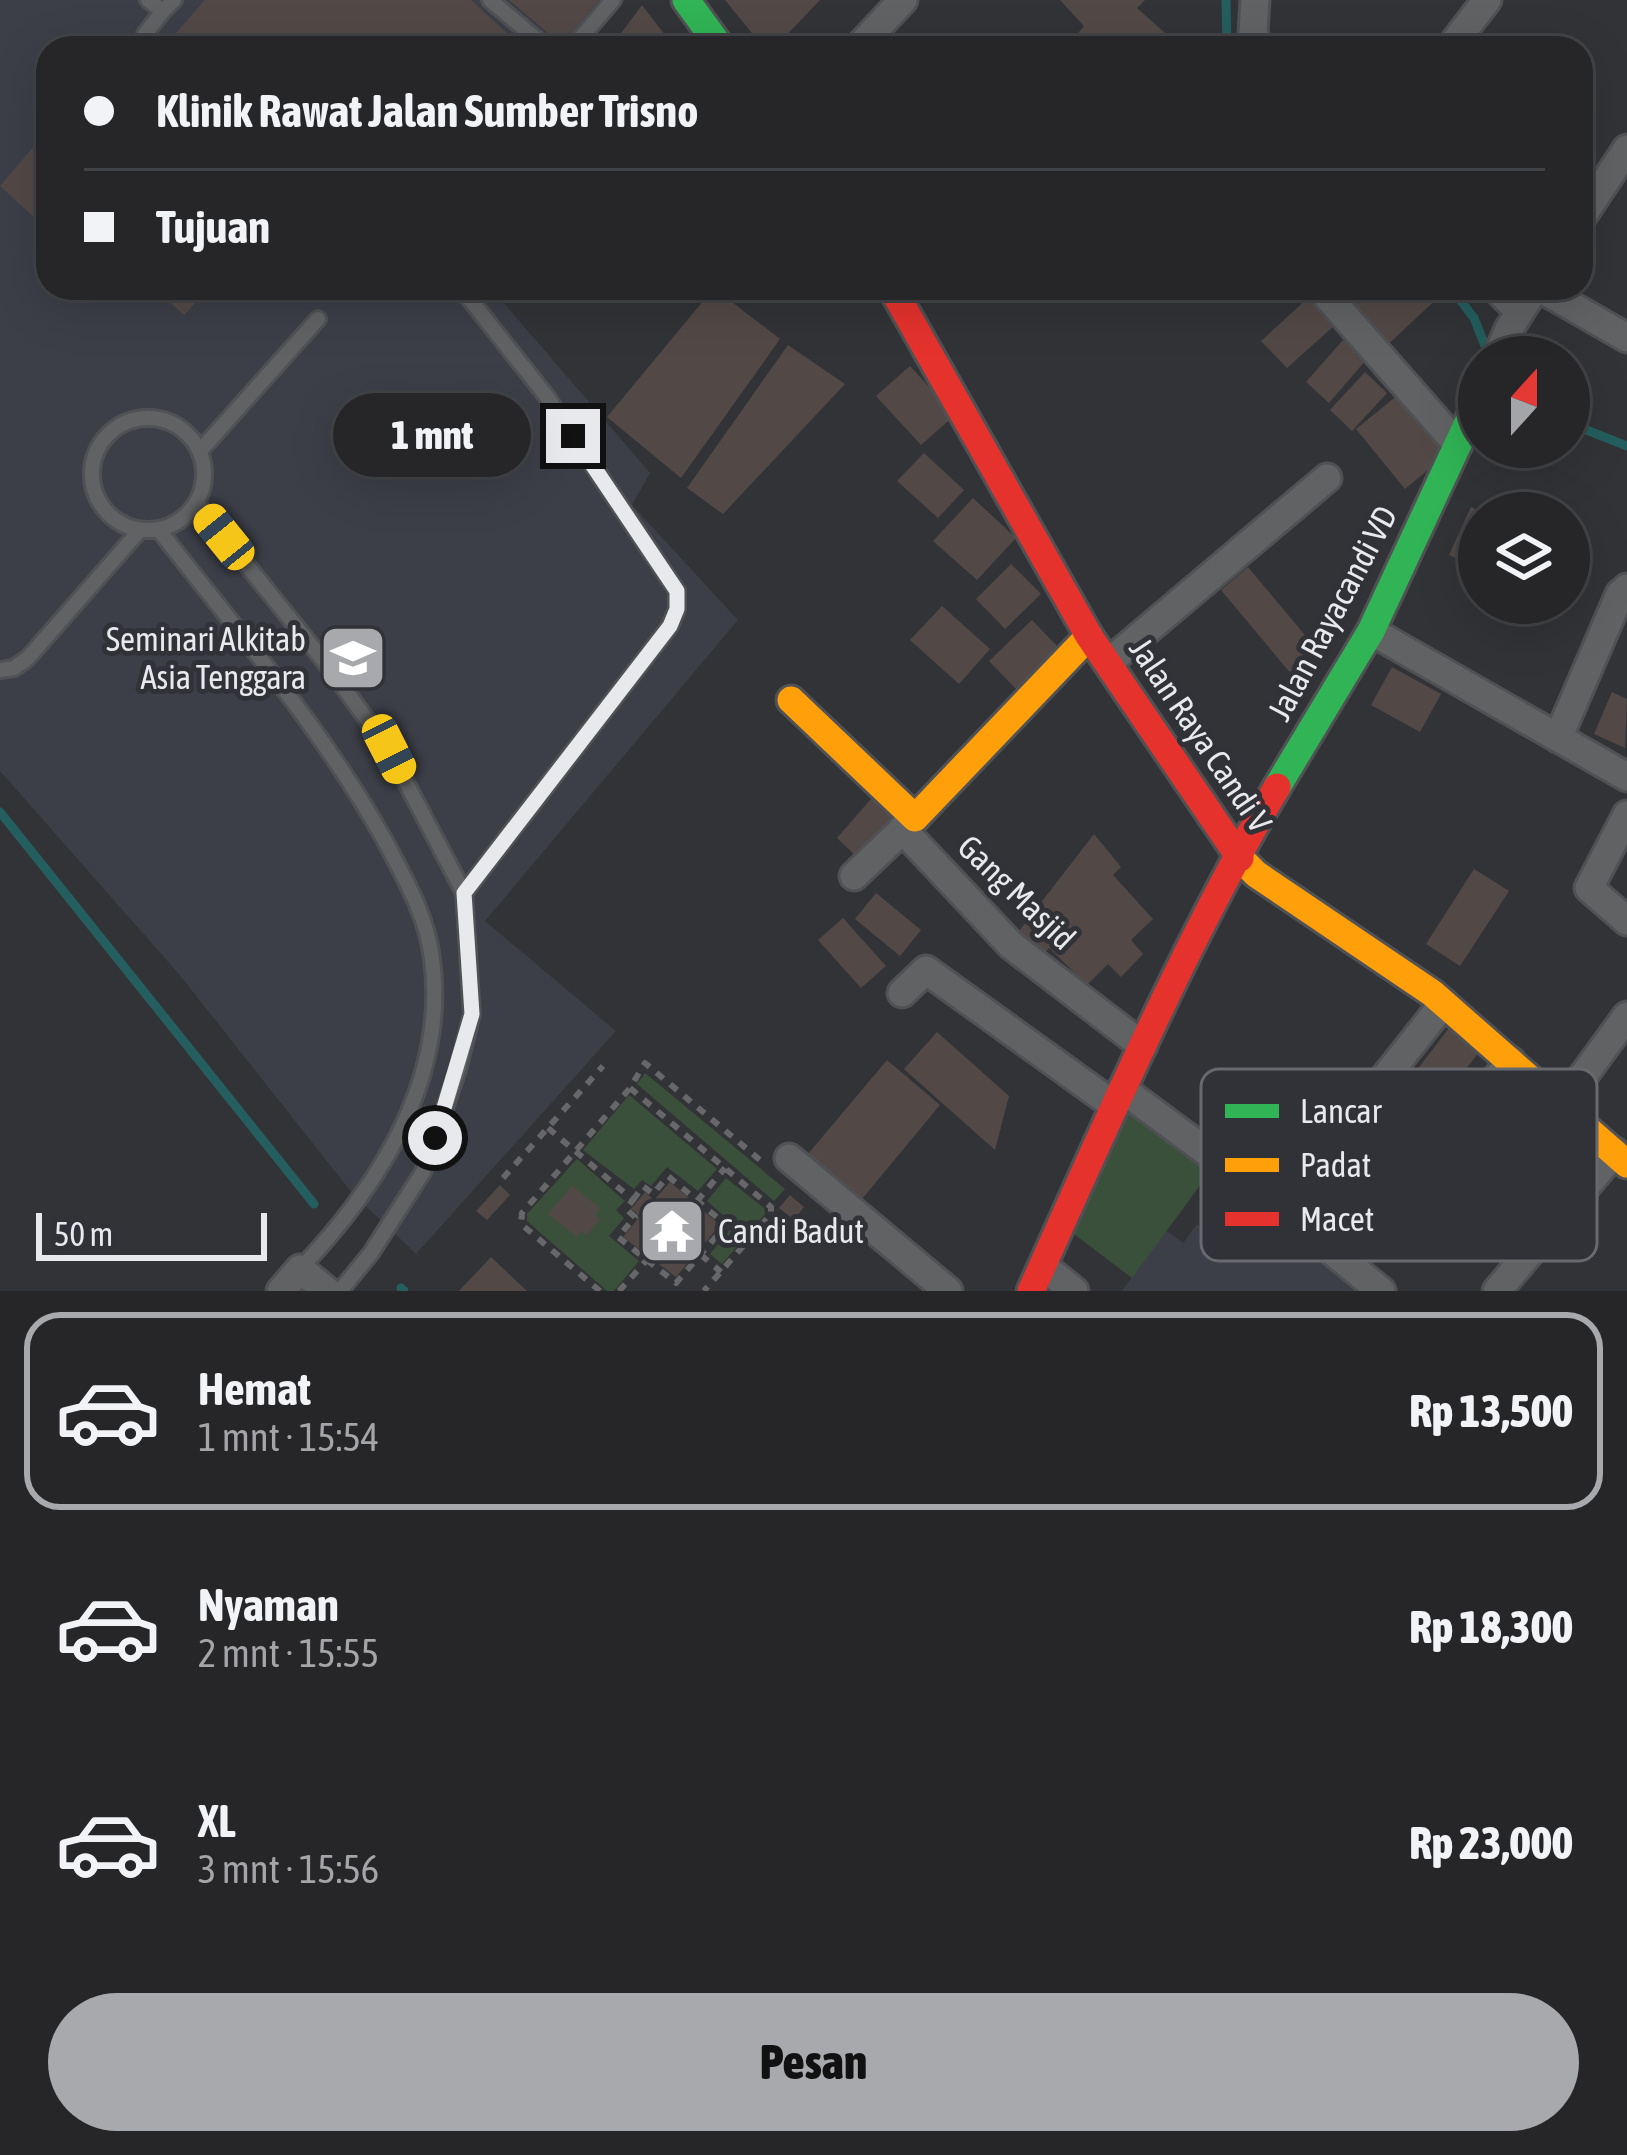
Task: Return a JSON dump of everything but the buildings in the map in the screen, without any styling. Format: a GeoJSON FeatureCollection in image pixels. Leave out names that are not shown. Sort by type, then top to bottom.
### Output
{"type":"FeatureCollection","features":[{"type":"Feature","properties":{"kind":"street"},"geometry":{"type":"LineString","coordinates":[[686,0],[712,36]]}},
{"type":"Feature","properties":{"kind":"street"},"geometry":{"type":"LineString","coordinates":[[869,36],[903,0]]}},
{"type":"Feature","properties":{"kind":"street"},"geometry":{"type":"LineString","coordinates":[[1255,0],[1256,36]]}},
{"type":"Feature","properties":{"kind":"street"},"geometry":{"type":"LineString","coordinates":[[1258,36],[1279,0]]}},
{"type":"Feature","properties":{"kind":"street"},"geometry":{"type":"LineString","coordinates":[[1459,36],[1487,0]]}},
{"type":"Feature","properties":{"kind":"street"},"geometry":{"type":"LineString","coordinates":[[1593,200],[1627,149]]}},
{"type":"Feature","properties":{"kind":"street","name":"Jalan Raya Candi V"},"geometry":{"type":"LineString","coordinates":[[899,300],[1089,636],[1237,855],[1256,874],[1444,1003],[1520,1069]]}},
{"type":"Feature","properties":{"kind":"street"},"geometry":{"type":"LineString","coordinates":[[1331,300],[1458,445]]}},
{"type":"Feature","properties":{"kind":"street"},"geometry":{"type":"LineString","coordinates":[[1508,336],[1526,304],[1627,338]]}},
{"type":"Feature","properties":{"kind":"street","name":"Jalan Rayacandi VD"},"geometry":{"type":"LineString","coordinates":[[1037,1279],[1118,1097],[1237,855],[1371,631],[1458,445]]}},
{"type":"Feature","properties":{"kind":"street"},"geometry":{"type":"LineString","coordinates":[[1108,663],[1327,478]]}},
{"type":"Feature","properties":{"kind":"street"},"geometry":{"type":"LineString","coordinates":[[1558,738],[1620,594],[1627,588]]}},
{"type":"Feature","properties":{"kind":"street"},"geometry":{"type":"LineString","coordinates":[[1371,631],[1627,777]]}},
{"type":"Feature","properties":{"kind":"street"},"geometry":{"type":"LineString","coordinates":[[854,876],[1089,636]]}},
{"type":"Feature","properties":{"kind":"street"},"geometry":{"type":"LineString","coordinates":[[791,700],[908,824]]}},
{"type":"Feature","properties":{"kind":"street"},"geometry":{"type":"LineString","coordinates":[[1627,815],[1589,888],[1627,921]]}},
{"type":"Feature","properties":{"kind":"street","name":"Gang Masjid"},"geometry":{"type":"LineString","coordinates":[[908,824],[1011,945],[1143,1046]]}},
{"type":"Feature","properties":{"kind":"street"},"geometry":{"type":"LineString","coordinates":[[902,993],[926,970],[1201,1155]]}},
{"type":"Feature","properties":{"kind":"street"},"geometry":{"type":"LineString","coordinates":[[1392,1069],[1444,1003]]}},
{"type":"Feature","properties":{"kind":"street"},"geometry":{"type":"LineString","coordinates":[[1593,1069],[1627,1016]]}},
{"type":"Feature","properties":{"kind":"street"},"geometry":{"type":"LineString","coordinates":[[1505,1069],[1511,1061]]}},
{"type":"Feature","properties":{"kind":"street","name":"Jalan Raya Candi V"},"geometry":{"type":"LineString","coordinates":[[1597,1137],[1621,1158]]}},
{"type":"Feature","properties":{"kind":"street"},"geometry":{"type":"LineString","coordinates":[[1597,1184],[1621,1158]]}},
{"type":"Feature","properties":{"kind":"street"},"geometry":{"type":"LineString","coordinates":[[781,1164],[948,1291]]}},
{"type":"Feature","properties":{"kind":"street"},"geometry":{"type":"LineString","coordinates":[[1344,1261],[1381,1291]]}},
{"type":"Feature","properties":{"kind":"street"},"geometry":{"type":"LineString","coordinates":[[1497,1291],[1525,1261]]}},
{"type":"Feature","properties":{"kind":"street"},"geometry":{"type":"LineString","coordinates":[[1037,1279],[1074,1291]]}},
{"type":"Feature","properties":{"kind":"street"},"geometry":{"type":"LineString","coordinates":[[291,1280],[327,1291]]}},
{"type":"Feature","properties":{"kind":"lane"},"geometry":{"type":"LineString","coordinates":[[145,36],[168,6],[148,0]]}},
{"type":"Feature","properties":{"kind":"lane"},"geometry":{"type":"LineString","coordinates":[[490,0],[533,36]]}},
{"type":"Feature","properties":{"kind":"lane"},"geometry":{"type":"LineString","coordinates":[[582,36],[613,0]]}},
{"type":"Feature","properties":{"kind":"lane"},"geometry":{"type":"LineString","coordinates":[[464,893],[670,626],[677,609],[677,591],[547,397],[470,300]]}},
{"type":"Feature","properties":{"kind":"lane"},"geometry":{"type":"LineString","coordinates":[[200,451],[318,319]]}},
{"type":"Feature","properties":{"kind":"lane"},"geometry":{"type":"LineString","coordinates":[[135,419],[173,423],[200,451],[205,469],[196,503],[174,524],[159,530],[122,524],[95,495],[91,477],[102,440],[135,419]]}},
{"type":"Feature","properties":{"kind":"lane"},"geometry":{"type":"LineString","coordinates":[[196,503],[389,749],[464,893],[472,1014],[458,1070],[423,1172],[371,1253],[340,1291]]}},
{"type":"Feature","properties":{"kind":"lane"},"geometry":{"type":"LineString","coordinates":[[0,670],[14,668],[28,658],[140,530]]}},
{"type":"Feature","properties":{"kind":"lane"},"geometry":{"type":"LineString","coordinates":[[159,530],[348,774],[417,901],[432,959],[433,1021],[410,1114],[379,1176],[291,1280]]}},
{"type":"Feature","properties":{"kind":"path"},"geometry":{"type":"LineString","coordinates":[[600,1291],[521,1224],[522,1213],[630,1088],[645,1063],[781,1164]]}},
{"type":"Feature","properties":{"kind":"path"},"geometry":{"type":"LineString","coordinates":[[502,1178],[603,1066]]}},
{"type":"Feature","properties":{"kind":"path"},"geometry":{"type":"LineString","coordinates":[[630,1088],[770,1207],[771,1214],[704,1291]]}},
{"type":"Feature","properties":{"kind":"path"},"geometry":{"type":"LineString","coordinates":[[548,1128],[633,1200]]}},
{"type":"Feature","properties":{"kind":"path"},"geometry":{"type":"LineString","coordinates":[[697,1201],[725,1168]]}},
{"type":"Feature","properties":{"kind":"path"},"geometry":{"type":"LineString","coordinates":[[668,1176],[697,1201],[726,1225],[676,1283],[618,1237],[635,1217],[626,1209],[643,1186],[653,1194],[668,1176]]}},
{"type":"Feature","properties":{"kind":"path"},"geometry":{"type":"LineString","coordinates":[[701,1255],[721,1272]]}},
{"type":"Feature","properties":{"kind":"path"},"geometry":{"type":"LineString","coordinates":[[620,1291],[647,1260]]}},
{"type":"Feature","properties":{"kind":"shaded area","name":"Seminari Alkitab Asia Tenggara"},"geometry":{"type":"Polygon","coordinates":[[[0,0],[625,0],[595,36],[36,36],[36,300],[501,300],[650,473],[632,505],[738,620],[485,921],[616,1031],[416,1254],[352,1193],[178,973],[0,771],[0,0]]]}},
{"type":"Feature","properties":{"kind":"shaded area"},"geometry":{"type":"Polygon","coordinates":[[[1197,1224],[1201,1227],[1201,1261],[1337,1261],[1376,1291],[1122,1291],[1166,1230],[1183,1243],[1197,1224]]]}},
{"type":"Feature","properties":{"kind":"green space"},"geometry":{"type":"Polygon","coordinates":[[[645,1073],[785,1189],[774,1201],[637,1084],[645,1073]]]}},
{"type":"Feature","properties":{"kind":"green space"},"geometry":{"type":"Polygon","coordinates":[[[629,1095],[717,1169],[698,1191],[667,1167],[651,1186],[642,1180],[634,1189],[583,1150],[629,1095]]]}},
{"type":"Feature","properties":{"kind":"green space"},"geometry":{"type":"Polygon","coordinates":[[[1130,1102],[1201,1155],[1201,1184],[1132,1278],[1074,1234],[1130,1102]]]}},
{"type":"Feature","properties":{"kind":"green space"},"geometry":{"type":"Polygon","coordinates":[[[577,1159],[625,1201],[616,1210],[624,1218],[609,1236],[639,1261],[614,1291],[607,1291],[527,1221],[527,1214],[577,1159]]]}},
{"type":"Feature","properties":{"kind":"green space"},"geometry":{"type":"Polygon","coordinates":[[[726,1178],[764,1208],[765,1214],[722,1264],[710,1254],[734,1225],[707,1201],[726,1178]]]}},
{"type":"Feature","properties":{"kind":"waterway"},"geometry":{"type":"LineString","coordinates":[[1226,0],[1227,36]]}},
{"type":"Feature","properties":{"kind":"waterway"},"geometry":{"type":"LineString","coordinates":[[1460,300],[1481,336]]}},
{"type":"Feature","properties":{"kind":"waterway"},"geometry":{"type":"LineString","coordinates":[[1590,431],[1627,446]]}},
{"type":"Feature","properties":{"kind":"waterway"},"geometry":{"type":"LineString","coordinates":[[0,812],[314,1204]]}},
{"type":"Feature","properties":{"kind":"waterway"},"geometry":{"type":"LineString","coordinates":[[401,1288],[404,1291]]}},
{"type":"Feature","properties":{"kind":"traffic: fast"},"geometry":{"type":"LineString","coordinates":[[686,0],[712,36]]}},
{"type":"Feature","properties":{"kind":"traffic: fast"},"geometry":{"type":"LineString","coordinates":[[1277,787],[1371,631],[1458,444]]}},
{"type":"Feature","properties":{"kind":"traffic: slow"},"geometry":{"type":"LineString","coordinates":[[791,700],[915,818],[1089,636]]}},
{"type":"Feature","properties":{"kind":"traffic: slow"},"geometry":{"type":"LineString","coordinates":[[1240,858],[1256,874],[1432,993],[1519,1069]]}},
{"type":"Feature","properties":{"kind":"traffic: slow"},"geometry":{"type":"LineString","coordinates":[[1597,1138],[1627,1164]]}},
{"type":"Feature","properties":{"kind":"traffic: jam"},"geometry":{"type":"LineString","coordinates":[[899,300],[1089,636],[1240,858]]}},
{"type":"Feature","properties":{"kind":"traffic: jam"},"geometry":{"type":"LineString","coordinates":[[1031,1291],[1178,972],[1277,787]]}},
{"type":"Feature","properties":{"kind":"place","name":"Seminari Alkitab Asia Tenggara"},"geometry":{"type":"Point","coordinates":[353,658]}},
{"type":"Feature","properties":{"kind":"place","name":"Candi Badut"},"geometry":{"type":"Point","coordinates":[672,1231]}},
{"type":"Feature","properties":{"kind":"route"},"geometry":{"type":"LineString","coordinates":[[435,1138],[472,1014],[464,893],[670,626],[677,609],[677,591],[573,436]]}}]}
